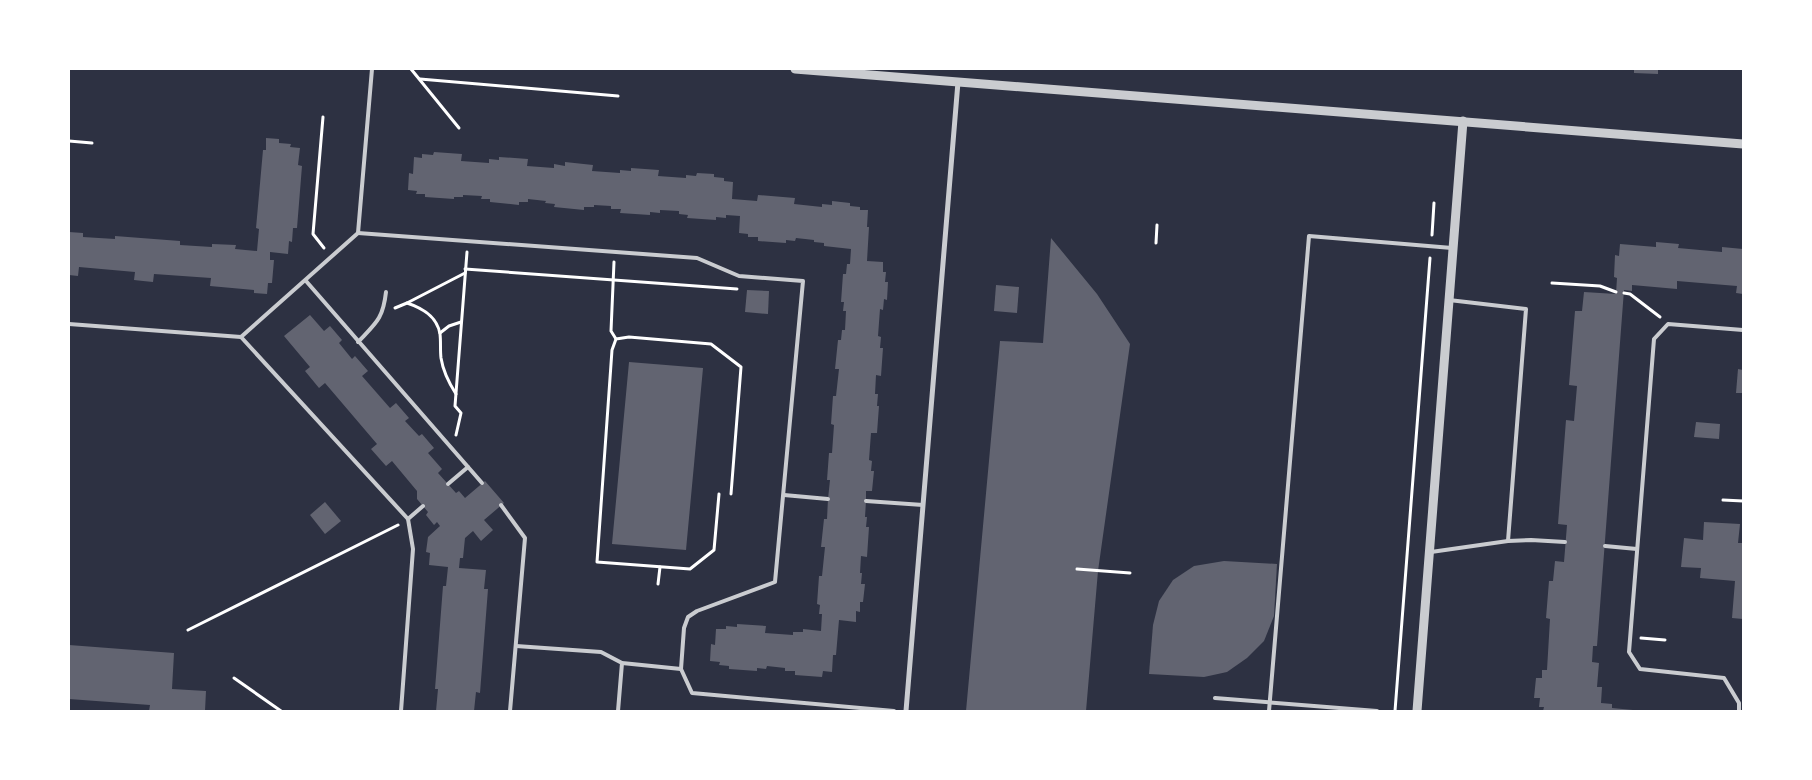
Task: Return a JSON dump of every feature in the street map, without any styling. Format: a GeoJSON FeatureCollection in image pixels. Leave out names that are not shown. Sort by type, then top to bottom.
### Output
{"type":"FeatureCollection","features":[{"type":"Feature","properties":{"kind":"street"},"geometry":{"type":"LineString","coordinates":[[795,69],[1743,144]]}},
{"type":"Feature","properties":{"kind":"street"},"geometry":{"type":"LineString","coordinates":[[906,711],[958,82]]}},
{"type":"Feature","properties":{"kind":"street"},"geometry":{"type":"LineString","coordinates":[[1417,711],[1463,121]]}},
{"type":"Feature","properties":{"kind":"lane"},"geometry":{"type":"LineString","coordinates":[[241,337],[358,233],[372,69]]}},
{"type":"Feature","properties":{"kind":"lane"},"geometry":{"type":"LineString","coordinates":[[358,233],[697,258],[739,276],[803,281],[775,582],[697,611],[688,617],[684,628],[680,669],[692,693],[894,711]]}},
{"type":"Feature","properties":{"kind":"lane"},"geometry":{"type":"LineString","coordinates":[[1270,711],[1309,236],[1453,248]]}},
{"type":"Feature","properties":{"kind":"lane"},"geometry":{"type":"LineString","coordinates":[[306,281],[482,483]]}},
{"type":"Feature","properties":{"kind":"lane"},"geometry":{"type":"LineString","coordinates":[[358,342],[378,322],[384,308],[386,292]]}},
{"type":"Feature","properties":{"kind":"lane"},"geometry":{"type":"LineString","coordinates":[[1449,300],[1526,309],[1508,541]]}},
{"type":"Feature","properties":{"kind":"lane"},"geometry":{"type":"LineString","coordinates":[[69,324],[241,337],[408,519],[413,549],[402,711]]}},
{"type":"Feature","properties":{"kind":"lane"},"geometry":{"type":"LineString","coordinates":[[1739,711],[1739,703],[1724,678],[1640,669],[1629,652],[1654,340],[1668,324],[1743,330]]}},
{"type":"Feature","properties":{"kind":"lane"},"geometry":{"type":"LineString","coordinates":[[448,484],[468,467]]}},
{"type":"Feature","properties":{"kind":"lane"},"geometry":{"type":"LineString","coordinates":[[784,496],[828,498]]}},
{"type":"Feature","properties":{"kind":"lane"},"geometry":{"type":"LineString","coordinates":[[866,501],[923,505]]}},
{"type":"Feature","properties":{"kind":"lane"},"geometry":{"type":"LineString","coordinates":[[408,519],[423,506]]}},
{"type":"Feature","properties":{"kind":"lane"},"geometry":{"type":"LineString","coordinates":[[501,506],[525,538],[510,711]]}},
{"type":"Feature","properties":{"kind":"lane"},"geometry":{"type":"LineString","coordinates":[[1430,553],[1508,541],[1565,542]]}},
{"type":"Feature","properties":{"kind":"lane"},"geometry":{"type":"LineString","coordinates":[[1605,546],[1637,549]]}},
{"type":"Feature","properties":{"kind":"lane"},"geometry":{"type":"LineString","coordinates":[[516,646],[601,652],[622,663],[680,669]]}},
{"type":"Feature","properties":{"kind":"lane"},"geometry":{"type":"LineString","coordinates":[[618,711],[622,663]]}},
{"type":"Feature","properties":{"kind":"lane"},"geometry":{"type":"LineString","coordinates":[[1215,698],[1377,711]]}},
{"type":"Feature","properties":{"kind":"path"},"geometry":{"type":"LineString","coordinates":[[412,69],[459,128]]}},
{"type":"Feature","properties":{"kind":"path"},"geometry":{"type":"LineString","coordinates":[[420,80],[618,96]]}},
{"type":"Feature","properties":{"kind":"path"},"geometry":{"type":"LineString","coordinates":[[323,117],[314,234],[332,257]]}},
{"type":"Feature","properties":{"kind":"path"},"geometry":{"type":"LineString","coordinates":[[69,141],[92,143]]}},
{"type":"Feature","properties":{"kind":"path"},"geometry":{"type":"LineString","coordinates":[[1395,711],[1434,203]]}},
{"type":"Feature","properties":{"kind":"path"},"geometry":{"type":"LineString","coordinates":[[1156,243],[1158,225]]}},
{"type":"Feature","properties":{"kind":"path"},"geometry":{"type":"LineString","coordinates":[[453,450],[461,413],[455,406],[468,241]]}},
{"type":"Feature","properties":{"kind":"path"},"geometry":{"type":"LineString","coordinates":[[614,252],[611,331],[616,339]]}},
{"type":"Feature","properties":{"kind":"path"},"geometry":{"type":"LineString","coordinates":[[384,308],[398,307],[407,303],[465,271],[738,289]]}},
{"type":"Feature","properties":{"kind":"path"},"geometry":{"type":"LineString","coordinates":[[1552,283],[1600,286],[1616,292]]}},
{"type":"Feature","properties":{"kind":"path"},"geometry":{"type":"LineString","coordinates":[[1624,293],[1630,294],[1668,324]]}},
{"type":"Feature","properties":{"kind":"path"},"geometry":{"type":"LineString","coordinates":[[407,303],[421,308],[436,322],[440,333],[441,359],[446,378],[456,394]]}},
{"type":"Feature","properties":{"kind":"path"},"geometry":{"type":"LineString","coordinates":[[440,333],[449,326],[462,322]]}},
{"type":"Feature","properties":{"kind":"path"},"geometry":{"type":"LineString","coordinates":[[616,339],[629,337],[711,344],[741,367],[731,494]]}},
{"type":"Feature","properties":{"kind":"path"},"geometry":{"type":"LineString","coordinates":[[616,339],[612,350],[597,562],[690,569],[714,550],[719,494]]}},
{"type":"Feature","properties":{"kind":"path"},"geometry":{"type":"LineString","coordinates":[[1723,500],[1743,501]]}},
{"type":"Feature","properties":{"kind":"path"},"geometry":{"type":"LineString","coordinates":[[188,630],[392,529],[408,519]]}},
{"type":"Feature","properties":{"kind":"path"},"geometry":{"type":"LineString","coordinates":[[658,584],[660,567]]}},
{"type":"Feature","properties":{"kind":"path"},"geometry":{"type":"LineString","coordinates":[[1077,569],[1130,573]]}},
{"type":"Feature","properties":{"kind":"path"},"geometry":{"type":"LineString","coordinates":[[1630,637],[1666,640]]}},
{"type":"Feature","properties":{"kind":"path"},"geometry":{"type":"LineString","coordinates":[[234,678],[280,711]]}},
{"type":"Feature","properties":{"kind":"building"},"geometry":{"type":"Polygon","coordinates":[[[1634,69],[1658,69],[1658,74],[1634,73],[1634,69]]]}},
{"type":"Feature","properties":{"kind":"building"},"geometry":{"type":"Polygon","coordinates":[[[266,138],[279,139],[279,143],[291,144],[290,147],[300,148],[298,165],[302,166],[297,228],[293,228],[292,242],[289,241],[288,254],[270,252],[270,260],[274,260],[272,283],[268,283],[267,294],[254,293],[254,290],[210,286],[211,278],[154,274],[153,282],[134,280],[135,272],[79,267],[78,276],[69,275],[69,232],[83,233],[83,237],[115,239],[115,236],[180,241],[180,245],[212,247],[212,244],[236,245],[235,249],[257,251],[259,229],[256,228],[263,150],[266,150],[266,138]]]}},
{"type":"Feature","properties":{"kind":"building"},"geometry":{"type":"Polygon","coordinates":[[[434,152],[462,154],[461,161],[489,163],[489,159],[499,160],[499,157],[528,159],[527,166],[554,168],[554,164],[565,166],[565,162],[593,165],[592,171],[620,173],[620,170],[631,171],[631,168],[659,170],[658,176],[686,178],[686,175],[696,176],[697,173],[714,174],[714,177],[724,178],[724,181],[733,182],[732,199],[757,201],[758,195],[795,198],[794,204],[822,207],[822,204],[832,205],[832,201],[850,203],[850,206],[860,207],[860,210],[868,210],[867,261],[883,262],[883,272],[886,272],[885,282],[888,282],[887,300],[884,299],[883,310],[880,309],[878,336],[881,337],[880,348],[883,348],[881,376],[876,375],[875,394],[878,394],[877,406],[879,406],[877,433],[871,433],[869,460],[872,461],[871,471],[874,471],[872,491],[866,491],[865,517],[867,517],[866,527],[869,527],[867,557],[861,556],[861,584],[865,584],[863,602],[860,602],[860,612],[856,611],[856,622],[839,620],[836,655],[833,655],[832,672],[823,671],[822,677],[795,675],[795,671],[785,671],[785,668],[767,666],[766,669],[757,668],[757,671],[729,669],[729,666],[719,665],[720,662],[710,661],[711,644],[715,645],[716,629],[726,629],[726,626],[737,627],[737,624],[766,626],[765,633],[793,635],[793,632],[803,632],[803,629],[821,631],[822,614],[819,614],[820,605],[817,604],[819,576],[822,576],[825,547],[821,547],[824,519],[827,519],[830,480],[827,480],[829,453],[832,453],[834,425],[831,424],[833,396],[836,396],[839,369],[835,369],[838,340],[841,340],[842,330],[845,330],[846,311],[843,311],[844,302],[841,302],[843,274],[846,274],[847,264],[850,264],[851,249],[824,246],[824,243],[814,242],[814,240],[796,238],[795,241],[786,240],[786,243],[758,241],[758,237],[748,237],[748,234],[739,233],[740,216],[726,215],[726,218],[716,217],[716,220],[687,218],[688,215],[679,214],[679,211],[660,210],[660,213],[650,212],[650,215],[620,213],[621,209],[611,209],[611,206],[594,205],[594,207],[584,207],[584,210],[554,207],[555,204],[545,203],[546,201],[528,199],[528,202],[519,202],[519,205],[490,202],[490,199],[481,199],[482,196],[463,195],[463,197],[454,197],[454,199],[425,197],[425,194],[416,194],[417,191],[408,190],[409,173],[413,174],[414,157],[422,158],[422,154],[433,155],[434,152]]]}},
{"type":"Feature","properties":{"kind":"building"},"geometry":{"type":"Polygon","coordinates":[[[1051,238],[1097,294],[1130,344],[1098,571],[1086,711],[966,711],[1000,341],[1043,343],[1051,238]]]}},
{"type":"Feature","properties":{"kind":"building"},"geometry":{"type":"Polygon","coordinates":[[[1656,242],[1679,244],[1678,248],[1722,252],[1722,247],[1743,249],[1743,294],[1736,293],[1737,286],[1677,281],[1677,289],[1632,285],[1632,291],[1624,290],[1597,646],[1593,646],[1592,662],[1599,663],[1597,687],[1602,687],[1601,703],[1612,704],[1612,708],[1633,710],[1543,711],[1544,707],[1539,707],[1540,698],[1534,698],[1536,678],[1542,678],[1542,670],[1547,670],[1550,619],[1546,618],[1549,581],[1553,581],[1555,561],[1564,562],[1567,525],[1558,524],[1566,420],[1574,421],[1577,386],[1569,385],[1575,311],[1582,311],[1584,292],[1616,294],[1617,278],[1614,277],[1615,255],[1619,256],[1620,244],[1656,247],[1656,242]]]}},
{"type":"Feature","properties":{"kind":"building"},"geometry":{"type":"Polygon","coordinates":[[[996,285],[1019,287],[1017,313],[994,311],[996,285]]]}},
{"type":"Feature","properties":{"kind":"building"},"geometry":{"type":"Polygon","coordinates":[[[747,290],[769,291],[768,314],[745,312],[747,290]]]}},
{"type":"Feature","properties":{"kind":"building"},"geometry":{"type":"Polygon","coordinates":[[[310,315],[324,331],[330,326],[342,340],[339,343],[352,359],[355,356],[368,371],[362,376],[390,408],[396,403],[409,418],[405,421],[419,436],[422,434],[434,448],[428,453],[442,469],[438,473],[456,493],[459,491],[465,498],[485,481],[504,503],[484,520],[493,530],[481,541],[473,531],[465,538],[463,558],[460,558],[459,568],[486,570],[484,589],[488,589],[480,693],[476,692],[474,711],[436,711],[438,689],[435,689],[443,586],[446,586],[448,567],[429,565],[430,553],[426,552],[428,537],[440,526],[437,522],[434,525],[426,515],[428,512],[417,499],[417,491],[392,461],[386,466],[371,449],[377,444],[325,383],[319,388],[305,371],[310,367],[284,336],[310,315]]]}},
{"type":"Feature","properties":{"kind":"building"},"geometry":{"type":"Polygon","coordinates":[[[629,362],[703,368],[686,550],[612,544],[629,362]]]}},
{"type":"Feature","properties":{"kind":"building"},"geometry":{"type":"Polygon","coordinates":[[[1738,369],[1743,370],[1743,393],[1736,393],[1738,369]]]}},
{"type":"Feature","properties":{"kind":"building"},"geometry":{"type":"Polygon","coordinates":[[[1696,422],[1720,424],[1719,439],[1694,437],[1696,422]]]}},
{"type":"Feature","properties":{"kind":"building"},"geometry":{"type":"Polygon","coordinates":[[[325,502],[341,521],[325,534],[310,515],[325,502]]]}},
{"type":"Feature","properties":{"kind":"building"},"geometry":{"type":"Polygon","coordinates":[[[1704,522],[1740,524],[1738,543],[1743,543],[1743,619],[1732,618],[1735,581],[1700,578],[1701,568],[1681,567],[1684,538],[1703,540],[1704,522]]]}},
{"type":"Feature","properties":{"kind":"building"},"geometry":{"type":"Polygon","coordinates":[[[1224,561],[1277,564],[1274,616],[1264,641],[1247,658],[1227,672],[1204,677],[1149,674],[1153,625],[1159,601],[1173,580],[1194,566],[1224,561]]]}},
{"type":"Feature","properties":{"kind":"building"},"geometry":{"type":"Polygon","coordinates":[[[69,645],[174,653],[172,689],[206,691],[205,711],[149,711],[150,705],[69,699],[69,645]]]}}]}
